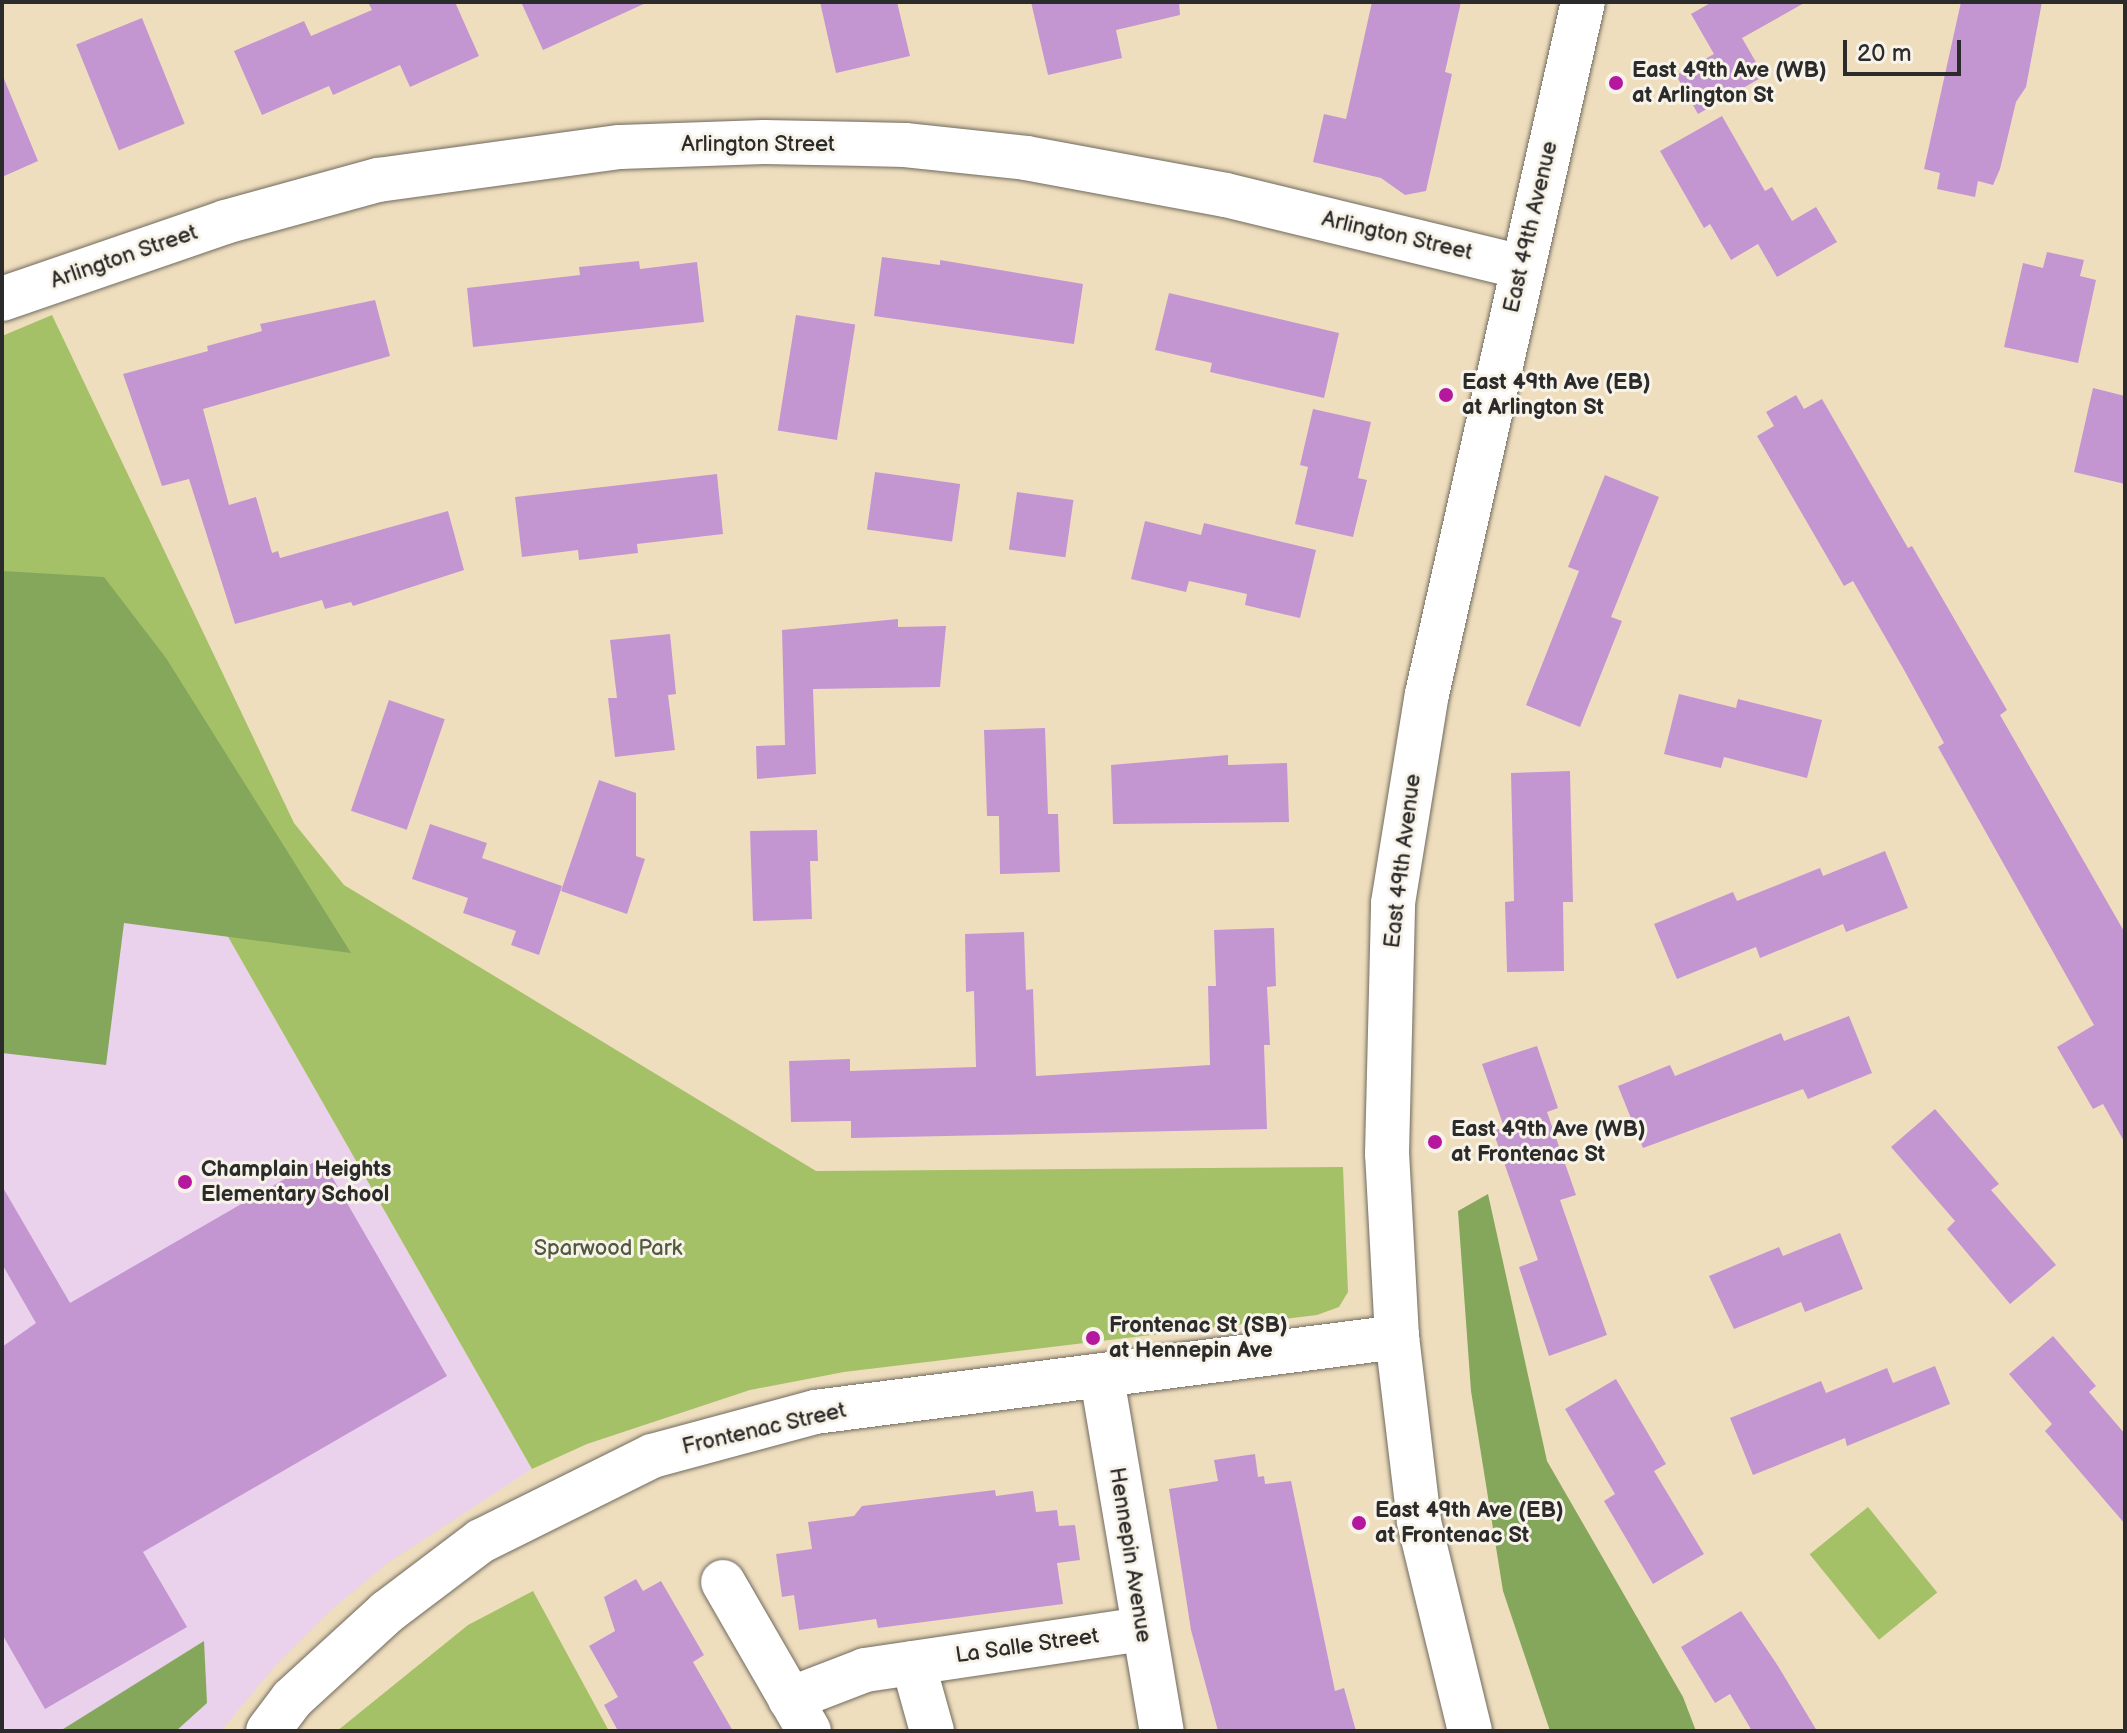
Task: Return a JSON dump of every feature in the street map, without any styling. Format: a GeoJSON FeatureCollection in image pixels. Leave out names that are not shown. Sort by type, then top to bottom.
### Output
{"type":"FeatureCollection","features":[{"type":"Feature","properties":{"kind":"street","name":"East 49th Avenue"},"geometry":{"type":"LineString","coordinates":[[1470,1731],[1419,1521],[1397,1337],[1387,1154],[1393,903],[1427,694],[1583,2]]}},
{"type":"Feature","properties":{"kind":"street","name":"Arlington Street"},"geometry":{"type":"LineString","coordinates":[[2,299],[225,222],[378,180],[620,147],[764,142],[905,145],[1041,160],[1226,195],[1522,267]]}},
{"type":"Feature","properties":{"kind":"street","name":"Frontenac Street"},"geometry":{"type":"LineString","coordinates":[[268,1731],[292,1699],[387,1612],[481,1541],[652,1456],[815,1412],[1102,1378],[1397,1337]]}},
{"type":"Feature","properties":{"kind":"street","name":"Hennepin Avenue"},"geometry":{"type":"LineString","coordinates":[[1102,1378],[1141,1629],[1162,1731]]}},
{"type":"Feature","properties":{"kind":"street"},"geometry":{"type":"LineString","coordinates":[[723,1582],[799,1715]]}},
{"type":"Feature","properties":{"kind":"street","name":"La Salle Street"},"geometry":{"type":"LineString","coordinates":[[799,1715],[865,1670],[1141,1629]]}},
{"type":"Feature","properties":{"kind":"street"},"geometry":{"type":"LineString","coordinates":[[913,1663],[932,1731]]}},
{"type":"Feature","properties":{"kind":"shaded area","name":"Champlain Heights Elementary School"},"geometry":{"type":"Polygon","coordinates":[[[154,807],[532,1469],[389,1562],[330,1611],[277,1664],[221,1731],[2,1731],[2,894],[154,807]]]}},
{"type":"Feature","properties":{"kind":"green space","name":"Sparwood Park"},"geometry":{"type":"Polygon","coordinates":[[[52,315],[294,823],[344,885],[816,1171],[1343,1167],[1348,1292],[1339,1307],[1317,1315],[844,1372],[750,1390],[587,1444],[532,1469],[154,807],[2,894],[2,336],[52,315]]]}},
{"type":"Feature","properties":{"kind":"green space"},"geometry":{"type":"Polygon","coordinates":[[[2,571],[104,577],[166,658],[351,953],[124,923],[106,1065],[2,1053],[2,571]]]}},
{"type":"Feature","properties":{"kind":"green space"},"geometry":{"type":"Polygon","coordinates":[[[1488,1194],[1547,1461],[1683,1697],[1696,1731],[1550,1731],[1503,1591],[1471,1391],[1458,1211],[1488,1194]]]}},
{"type":"Feature","properties":{"kind":"green space"},"geometry":{"type":"Polygon","coordinates":[[[1868,1507],[1937,1592],[1879,1640],[1810,1554],[1868,1507]]]}},
{"type":"Feature","properties":{"kind":"green space"},"geometry":{"type":"Polygon","coordinates":[[[533,1591],[609,1731],[337,1731],[468,1625],[533,1591]]]}},
{"type":"Feature","properties":{"kind":"green space"},"geometry":{"type":"Polygon","coordinates":[[[204,1641],[207,1703],[176,1731],[60,1731],[204,1641]]]}},
{"type":"Feature","properties":{"kind":"building"},"geometry":{"type":"Polygon","coordinates":[[[368,2],[455,2],[479,56],[410,87],[400,65],[333,95],[329,86],[262,115],[234,51],[304,21],[311,36],[372,10],[368,2]]]}},
{"type":"Feature","properties":{"kind":"building"},"geometry":{"type":"Polygon","coordinates":[[[521,2],[648,2],[543,50],[521,2]]]}},
{"type":"Feature","properties":{"kind":"building"},"geometry":{"type":"Polygon","coordinates":[[[820,2],[897,2],[910,56],[836,73],[820,2]]]}},
{"type":"Feature","properties":{"kind":"building"},"geometry":{"type":"Polygon","coordinates":[[[1031,2],[1179,2],[1180,15],[1116,30],[1122,58],[1048,75],[1031,2]]]}},
{"type":"Feature","properties":{"kind":"building"},"geometry":{"type":"Polygon","coordinates":[[[1372,2],[1461,2],[1445,72],[1452,74],[1426,191],[1405,195],[1381,178],[1313,162],[1324,114],[1346,119],[1372,2]]]}},
{"type":"Feature","properties":{"kind":"building"},"geometry":{"type":"Polygon","coordinates":[[[1712,2],[1806,2],[1742,38],[1764,76],[1698,114],[1676,75],[1714,54],[1691,14],[1712,2]]]}},
{"type":"Feature","properties":{"kind":"building"},"geometry":{"type":"Polygon","coordinates":[[[1961,2],[2042,2],[2026,87],[2016,102],[2000,169],[1993,185],[1978,181],[1975,197],[1937,189],[1940,173],[1924,169],[1961,2]]]}},
{"type":"Feature","properties":{"kind":"building"},"geometry":{"type":"Polygon","coordinates":[[[142,18],[185,124],[119,150],[76,45],[142,18]]]}},
{"type":"Feature","properties":{"kind":"building"},"geometry":{"type":"Polygon","coordinates":[[[2,74],[38,161],[2,177],[2,74]]]}},
{"type":"Feature","properties":{"kind":"building"},"geometry":{"type":"Polygon","coordinates":[[[1722,116],[1765,191],[1772,187],[1792,221],[1816,207],[1837,242],[1777,277],[1758,244],[1731,260],[1710,224],[1704,228],[1660,151],[1722,116]]]}},
{"type":"Feature","properties":{"kind":"building"},"geometry":{"type":"Polygon","coordinates":[[[2047,252],[2084,260],[2080,276],[2096,280],[2078,363],[2004,347],[2023,263],[2043,268],[2047,252]]]}},
{"type":"Feature","properties":{"kind":"building"},"geometry":{"type":"Polygon","coordinates":[[[882,257],[940,265],[940,260],[1083,284],[1074,344],[874,316],[882,257]]]}},
{"type":"Feature","properties":{"kind":"building"},"geometry":{"type":"Polygon","coordinates":[[[639,261],[640,269],[697,262],[704,322],[473,347],[467,288],[580,275],[579,267],[639,261]]]}},
{"type":"Feature","properties":{"kind":"building"},"geometry":{"type":"Polygon","coordinates":[[[1169,293],[1339,333],[1324,398],[1210,372],[1212,363],[1155,350],[1169,293]]]}},
{"type":"Feature","properties":{"kind":"building"},"geometry":{"type":"Polygon","coordinates":[[[375,300],[390,356],[203,409],[229,505],[256,497],[272,553],[278,551],[280,558],[448,511],[464,570],[353,606],[351,602],[325,609],[322,600],[235,624],[189,479],[162,486],[123,374],[208,351],[207,346],[262,331],[260,324],[375,300]]]}},
{"type":"Feature","properties":{"kind":"building"},"geometry":{"type":"Polygon","coordinates":[[[796,315],[855,324],[837,440],[778,431],[796,315]]]}},
{"type":"Feature","properties":{"kind":"building"},"geometry":{"type":"Polygon","coordinates":[[[2093,388],[2125,396],[2125,484],[2074,472],[2093,388]]]}},
{"type":"Feature","properties":{"kind":"building"},"geometry":{"type":"Polygon","coordinates":[[[1796,395],[1804,409],[1822,399],[1908,548],[1912,546],[2007,710],[2000,715],[2125,933],[2125,1143],[2103,1104],[2093,1109],[2057,1047],[2094,1025],[1938,747],[1944,743],[1903,668],[1853,581],[1844,586],[1757,436],[1774,426],[1766,412],[1796,395]]]}},
{"type":"Feature","properties":{"kind":"building"},"geometry":{"type":"Polygon","coordinates":[[[1313,409],[1371,422],[1358,478],[1367,480],[1353,537],[1295,524],[1308,467],[1300,465],[1313,409]]]}},
{"type":"Feature","properties":{"kind":"building"},"geometry":{"type":"Polygon","coordinates":[[[875,472],[960,484],[952,541],[867,529],[875,472]]]}},
{"type":"Feature","properties":{"kind":"building"},"geometry":{"type":"Polygon","coordinates":[[[717,474],[723,534],[637,544],[638,553],[579,560],[578,550],[522,557],[515,497],[717,474]]]}},
{"type":"Feature","properties":{"kind":"building"},"geometry":{"type":"Polygon","coordinates":[[[1605,475],[1659,497],[1611,617],[1622,621],[1580,727],[1526,705],[1579,571],[1568,567],[1605,475]]]}},
{"type":"Feature","properties":{"kind":"building"},"geometry":{"type":"Polygon","coordinates":[[[1017,492],[1073,500],[1065,557],[1009,549],[1017,492]]]}},
{"type":"Feature","properties":{"kind":"building"},"geometry":{"type":"Polygon","coordinates":[[[1145,521],[1201,535],[1204,523],[1316,550],[1300,618],[1245,605],[1247,594],[1189,581],[1186,592],[1131,579],[1145,521]]]}},
{"type":"Feature","properties":{"kind":"building"},"geometry":{"type":"Polygon","coordinates":[[[898,619],[898,627],[946,626],[940,687],[813,689],[816,774],[757,779],[756,746],[785,745],[782,630],[898,619]]]}},
{"type":"Feature","properties":{"kind":"building"},"geometry":{"type":"Polygon","coordinates":[[[670,634],[676,694],[668,695],[675,750],[615,757],[608,698],[617,698],[610,640],[670,634]]]}},
{"type":"Feature","properties":{"kind":"building"},"geometry":{"type":"Polygon","coordinates":[[[1679,694],[1736,708],[1738,699],[1822,720],[1807,778],[1724,757],[1721,768],[1664,754],[1679,694]]]}},
{"type":"Feature","properties":{"kind":"building"},"geometry":{"type":"Polygon","coordinates":[[[389,700],[445,719],[407,830],[351,811],[389,700]]]}},
{"type":"Feature","properties":{"kind":"building"},"geometry":{"type":"Polygon","coordinates":[[[1045,728],[1048,814],[1058,814],[1060,872],[1000,874],[999,816],[987,816],[984,730],[1045,728]]]}},
{"type":"Feature","properties":{"kind":"building"},"geometry":{"type":"Polygon","coordinates":[[[1228,755],[1228,765],[1287,763],[1289,822],[1113,824],[1111,765],[1228,755]]]}},
{"type":"Feature","properties":{"kind":"building"},"geometry":{"type":"Polygon","coordinates":[[[1570,771],[1573,902],[1563,902],[1564,971],[1507,972],[1505,902],[1514,901],[1511,773],[1570,771]]]}},
{"type":"Feature","properties":{"kind":"building"},"geometry":{"type":"Polygon","coordinates":[[[599,780],[636,793],[636,856],[645,859],[627,914],[561,891],[599,780]]]}},
{"type":"Feature","properties":{"kind":"building"},"geometry":{"type":"Polygon","coordinates":[[[430,824],[487,843],[482,858],[562,886],[539,955],[511,945],[516,931],[463,913],[468,898],[412,879],[430,824]]]}},
{"type":"Feature","properties":{"kind":"building"},"geometry":{"type":"Polygon","coordinates":[[[817,830],[818,861],[810,861],[812,919],[753,921],[750,831],[817,830]]]}},
{"type":"Feature","properties":{"kind":"building"},"geometry":{"type":"Polygon","coordinates":[[[1885,851],[1908,908],[1846,932],[1843,924],[1760,958],[1756,947],[1677,979],[1654,924],[1733,892],[1737,901],[1820,868],[1823,876],[1885,851]]]}},
{"type":"Feature","properties":{"kind":"building"},"geometry":{"type":"Polygon","coordinates":[[[1274,928],[1276,986],[1267,987],[1270,1045],[1264,1045],[1267,1129],[851,1138],[851,1121],[791,1122],[789,1061],[850,1059],[850,1071],[976,1067],[974,991],[966,992],[965,934],[1024,932],[1026,990],[1033,989],[1036,1076],[1210,1065],[1208,986],[1216,986],[1214,930],[1274,928]]]}},
{"type":"Feature","properties":{"kind":"building"},"geometry":{"type":"Polygon","coordinates":[[[1849,1016],[1872,1073],[1808,1099],[1803,1089],[1643,1148],[1618,1086],[1670,1065],[1675,1076],[1781,1033],[1784,1041],[1849,1016]]]}},
{"type":"Feature","properties":{"kind":"building"},"geometry":{"type":"Polygon","coordinates":[[[1537,1046],[1558,1108],[1547,1112],[1576,1195],[1560,1200],[1607,1335],[1549,1356],[1519,1267],[1538,1260],[1493,1131],[1504,1127],[1482,1064],[1537,1046]]]}},
{"type":"Feature","properties":{"kind":"building"},"geometry":{"type":"Polygon","coordinates":[[[1935,1109],[1999,1184],[1991,1190],[2056,1265],[2010,1304],[1947,1229],[1955,1221],[1891,1147],[1935,1109]]]}},
{"type":"Feature","properties":{"kind":"building"},"geometry":{"type":"Polygon","coordinates":[[[321,1158],[447,1376],[143,1552],[187,1627],[45,1709],[2,1634],[2,1347],[36,1323],[2,1264],[2,1186],[70,1303],[321,1158]]]}},
{"type":"Feature","properties":{"kind":"building"},"geometry":{"type":"Polygon","coordinates":[[[1840,1233],[1863,1289],[1805,1312],[1801,1302],[1734,1329],[1709,1276],[1779,1247],[1783,1256],[1840,1233]]]}},
{"type":"Feature","properties":{"kind":"building"},"geometry":{"type":"Polygon","coordinates":[[[2053,1336],[2096,1386],[2089,1392],[2125,1434],[2125,1524],[2045,1431],[2052,1424],[2009,1374],[2053,1336]]]}},
{"type":"Feature","properties":{"kind":"building"},"geometry":{"type":"Polygon","coordinates":[[[1935,1366],[1950,1404],[1847,1446],[1845,1438],[1753,1475],[1730,1418],[1821,1381],[1826,1393],[1887,1368],[1893,1383],[1935,1366]]]}},
{"type":"Feature","properties":{"kind":"building"},"geometry":{"type":"Polygon","coordinates":[[[1616,1379],[1666,1464],[1654,1471],[1704,1554],[1653,1584],[1604,1501],[1615,1494],[1565,1409],[1616,1379]]]}},
{"type":"Feature","properties":{"kind":"building"},"geometry":{"type":"Polygon","coordinates":[[[1255,1454],[1258,1477],[1264,1476],[1265,1484],[1291,1481],[1335,1691],[1344,1688],[1356,1731],[1218,1731],[1191,1630],[1169,1489],[1218,1481],[1214,1460],[1255,1454]]]}},
{"type":"Feature","properties":{"kind":"building"},"geometry":{"type":"Polygon","coordinates":[[[995,1490],[996,1496],[1033,1491],[1036,1512],[1057,1510],[1059,1526],[1075,1525],[1080,1560],[1057,1563],[1063,1604],[878,1628],[876,1619],[799,1630],[794,1595],[782,1597],[776,1554],[812,1549],[808,1522],[854,1516],[862,1506],[995,1490]]]}},
{"type":"Feature","properties":{"kind":"building"},"geometry":{"type":"Polygon","coordinates":[[[636,1579],[643,1591],[661,1581],[704,1655],[693,1662],[733,1731],[618,1731],[604,1705],[618,1697],[589,1646],[615,1631],[604,1597],[636,1579]]]}},
{"type":"Feature","properties":{"kind":"building"},"geometry":{"type":"Polygon","coordinates":[[[1741,1611],[1817,1731],[1752,1731],[1730,1694],[1715,1703],[1681,1647],[1741,1611]]]}},
{"type":"Feature","properties":{"kind":"place","name":"East 49th Ave (WB) at Arlington St"},"geometry":{"type":"Point","coordinates":[1616,83]}},
{"type":"Feature","properties":{"kind":"place","name":"East 49th Ave (EB) at Arlington St"},"geometry":{"type":"Point","coordinates":[1446,395]}},
{"type":"Feature","properties":{"kind":"place","name":"East 49th Ave (WB) at Frontenac St"},"geometry":{"type":"Point","coordinates":[1435,1142]}},
{"type":"Feature","properties":{"kind":"place","name":"Champlain Heights Elementary School"},"geometry":{"type":"Point","coordinates":[185,1182]}},
{"type":"Feature","properties":{"kind":"place","name":"Frontenac St (SB) at Hennepin Ave"},"geometry":{"type":"Point","coordinates":[1093,1338]}},
{"type":"Feature","properties":{"kind":"place","name":"East 49th Ave (EB) at Frontenac St"},"geometry":{"type":"Point","coordinates":[1359,1523]}}]}
